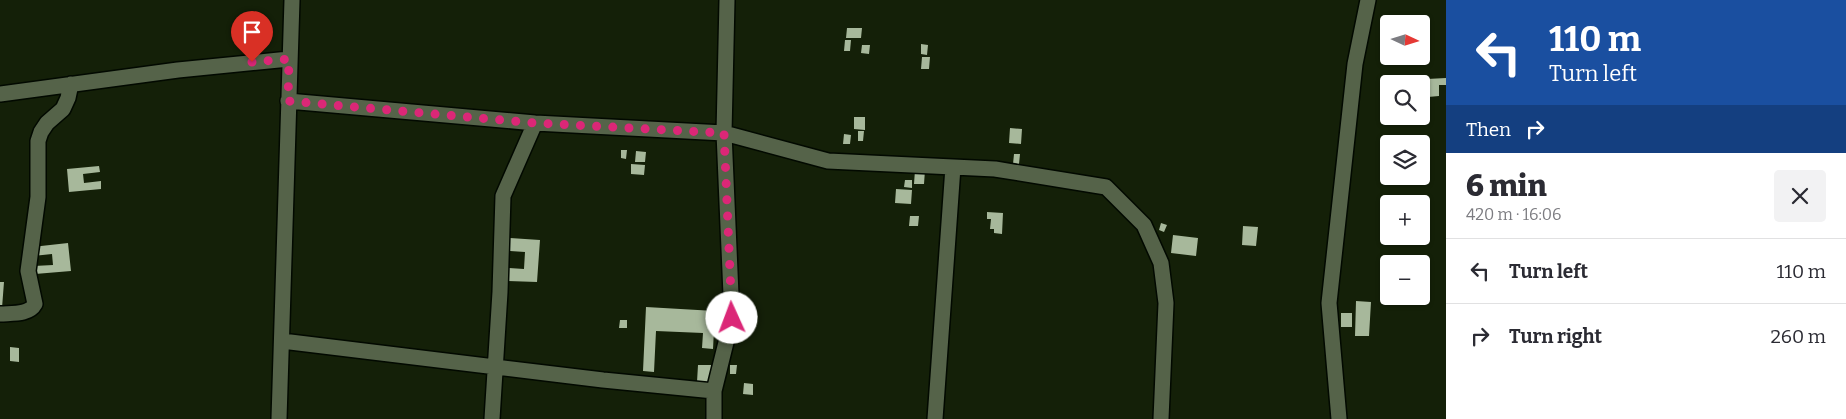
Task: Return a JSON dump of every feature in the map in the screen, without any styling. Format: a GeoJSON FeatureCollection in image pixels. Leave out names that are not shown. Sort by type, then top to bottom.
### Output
{"type":"FeatureCollection","features":[{"type":"Feature","properties":{"kind":"street"},"geometry":{"type":"LineString","coordinates":[[279,419],[292,0]]}},
{"type":"Feature","properties":{"kind":"street"},"geometry":{"type":"LineString","coordinates":[[714,419],[714,391],[732,318],[724,133],[728,0]]}},
{"type":"Feature","properties":{"kind":"street"},"geometry":{"type":"LineString","coordinates":[[1339,419],[1328,303],[1355,64],[1368,0]]}},
{"type":"Feature","properties":{"kind":"street"},"geometry":{"type":"LineString","coordinates":[[0,94],[178,70],[289,59]]}},
{"type":"Feature","properties":{"kind":"street"},"geometry":{"type":"LineString","coordinates":[[0,314],[28,312],[36,304],[28,271],[38,197],[38,142],[41,132],[53,116],[62,108],[68,98],[71,84]]}},
{"type":"Feature","properties":{"kind":"street"},"geometry":{"type":"LineString","coordinates":[[288,101],[535,123],[724,133],[828,161],[995,169],[1106,187],[1144,225],[1161,263],[1166,303],[1161,419]]}},
{"type":"Feature","properties":{"kind":"street"},"geometry":{"type":"LineString","coordinates":[[492,419],[500,292],[503,196],[535,123]]}},
{"type":"Feature","properties":{"kind":"street"},"geometry":{"type":"LineString","coordinates":[[935,419],[953,167]]}},
{"type":"Feature","properties":{"kind":"street"},"geometry":{"type":"LineString","coordinates":[[282,341],[714,391]]}},
{"type":"Feature","properties":{"kind":"building"},"geometry":{"type":"Polygon","coordinates":[[[847,28],[862,28],[861,38],[846,38],[847,28]]]}},
{"type":"Feature","properties":{"kind":"building"},"geometry":{"type":"Polygon","coordinates":[[[845,40],[851,40],[850,51],[844,51],[845,40]]]}},
{"type":"Feature","properties":{"kind":"building"},"geometry":{"type":"Polygon","coordinates":[[[921,44],[928,45],[927,55],[921,54],[921,44]]]}},
{"type":"Feature","properties":{"kind":"building"},"geometry":{"type":"Polygon","coordinates":[[[862,45],[870,45],[869,54],[861,53],[862,45]]]}},
{"type":"Feature","properties":{"kind":"building"},"geometry":{"type":"Polygon","coordinates":[[[922,57],[930,57],[929,69],[921,69],[922,57]]]}},
{"type":"Feature","properties":{"kind":"building"},"geometry":{"type":"Polygon","coordinates":[[[1446,78],[1446,85],[1439,85],[1439,96],[1430,97],[1430,79],[1446,78]]]}},
{"type":"Feature","properties":{"kind":"building"},"geometry":{"type":"Polygon","coordinates":[[[854,117],[865,117],[865,130],[854,129],[854,117]]]}},
{"type":"Feature","properties":{"kind":"building"},"geometry":{"type":"Polygon","coordinates":[[[1010,128],[1022,129],[1021,144],[1009,143],[1010,128]]]}},
{"type":"Feature","properties":{"kind":"building"},"geometry":{"type":"Polygon","coordinates":[[[858,131],[864,131],[863,141],[858,141],[858,131]]]}},
{"type":"Feature","properties":{"kind":"building"},"geometry":{"type":"Polygon","coordinates":[[[844,134],[851,135],[850,144],[843,144],[844,134]]]}},
{"type":"Feature","properties":{"kind":"building"},"geometry":{"type":"Polygon","coordinates":[[[621,150],[627,150],[626,159],[621,158],[621,150]]]}},
{"type":"Feature","properties":{"kind":"building"},"geometry":{"type":"Polygon","coordinates":[[[636,151],[646,152],[645,162],[635,162],[636,151]]]}},
{"type":"Feature","properties":{"kind":"building"},"geometry":{"type":"Polygon","coordinates":[[[1014,154],[1020,154],[1019,164],[1013,164],[1014,154]]]}},
{"type":"Feature","properties":{"kind":"building"},"geometry":{"type":"Polygon","coordinates":[[[631,164],[645,165],[644,175],[631,174],[631,164]]]}},
{"type":"Feature","properties":{"kind":"building"},"geometry":{"type":"Polygon","coordinates":[[[99,166],[100,172],[83,174],[84,183],[101,181],[101,189],[69,192],[67,169],[99,166]]]}},
{"type":"Feature","properties":{"kind":"building"},"geometry":{"type":"Polygon","coordinates":[[[915,170],[925,170],[924,184],[914,184],[915,170]]]}},
{"type":"Feature","properties":{"kind":"building"},"geometry":{"type":"Polygon","coordinates":[[[905,180],[912,180],[912,188],[904,187],[905,180]]]}},
{"type":"Feature","properties":{"kind":"building"},"geometry":{"type":"Polygon","coordinates":[[[896,189],[912,190],[911,204],[895,203],[896,189]]]}},
{"type":"Feature","properties":{"kind":"building"},"geometry":{"type":"Polygon","coordinates":[[[987,212],[1003,213],[1002,234],[994,233],[994,229],[990,229],[991,219],[987,219],[987,212]]]}},
{"type":"Feature","properties":{"kind":"building"},"geometry":{"type":"Polygon","coordinates":[[[910,216],[919,216],[918,226],[909,226],[910,216]]]}},
{"type":"Feature","properties":{"kind":"building"},"geometry":{"type":"Polygon","coordinates":[[[1161,223],[1167,225],[1164,232],[1159,230],[1161,223]]]}},
{"type":"Feature","properties":{"kind":"building"},"geometry":{"type":"Polygon","coordinates":[[[1243,226],[1258,227],[1256,246],[1242,245],[1243,226]]]}},
{"type":"Feature","properties":{"kind":"building"},"geometry":{"type":"Polygon","coordinates":[[[1173,235],[1198,238],[1196,256],[1171,253],[1173,235]]]}},
{"type":"Feature","properties":{"kind":"building"},"geometry":{"type":"Polygon","coordinates":[[[510,238],[540,240],[537,282],[508,281],[509,268],[524,269],[525,252],[510,251],[510,238]]]}},
{"type":"Feature","properties":{"kind":"building"},"geometry":{"type":"Polygon","coordinates":[[[68,243],[71,271],[35,274],[34,266],[53,265],[52,254],[33,256],[32,247],[68,243]]]}},
{"type":"Feature","properties":{"kind":"building"},"geometry":{"type":"Polygon","coordinates":[[[0,282],[4,282],[2,308],[0,308],[0,282]]]}},
{"type":"Feature","properties":{"kind":"building"},"geometry":{"type":"Polygon","coordinates":[[[1356,301],[1371,302],[1369,336],[1355,336],[1356,301]]]}},
{"type":"Feature","properties":{"kind":"building"},"geometry":{"type":"Polygon","coordinates":[[[646,307],[715,311],[713,349],[702,348],[703,333],[656,331],[654,372],[643,371],[646,307]]]}},
{"type":"Feature","properties":{"kind":"building"},"geometry":{"type":"Polygon","coordinates":[[[1341,313],[1352,313],[1352,327],[1341,327],[1341,313]]]}},
{"type":"Feature","properties":{"kind":"building"},"geometry":{"type":"Polygon","coordinates":[[[620,320],[627,320],[627,328],[619,328],[620,320]]]}},
{"type":"Feature","properties":{"kind":"building"},"geometry":{"type":"Polygon","coordinates":[[[10,347],[19,348],[19,362],[10,361],[10,347]]]}},
{"type":"Feature","properties":{"kind":"building"},"geometry":{"type":"Polygon","coordinates":[[[698,365],[711,365],[711,383],[697,382],[698,365]]]}},
{"type":"Feature","properties":{"kind":"building"},"geometry":{"type":"Polygon","coordinates":[[[730,365],[737,365],[736,374],[730,374],[730,365]]]}},
{"type":"Feature","properties":{"kind":"building"},"geometry":{"type":"Polygon","coordinates":[[[744,383],[753,384],[753,395],[743,394],[744,383]]]}},
{"type":"Feature","properties":{"kind":"route"},"geometry":{"type":"LineString","coordinates":[[252,62],[289,59],[288,101],[535,123],[724,133],[732,318]]}}]}
